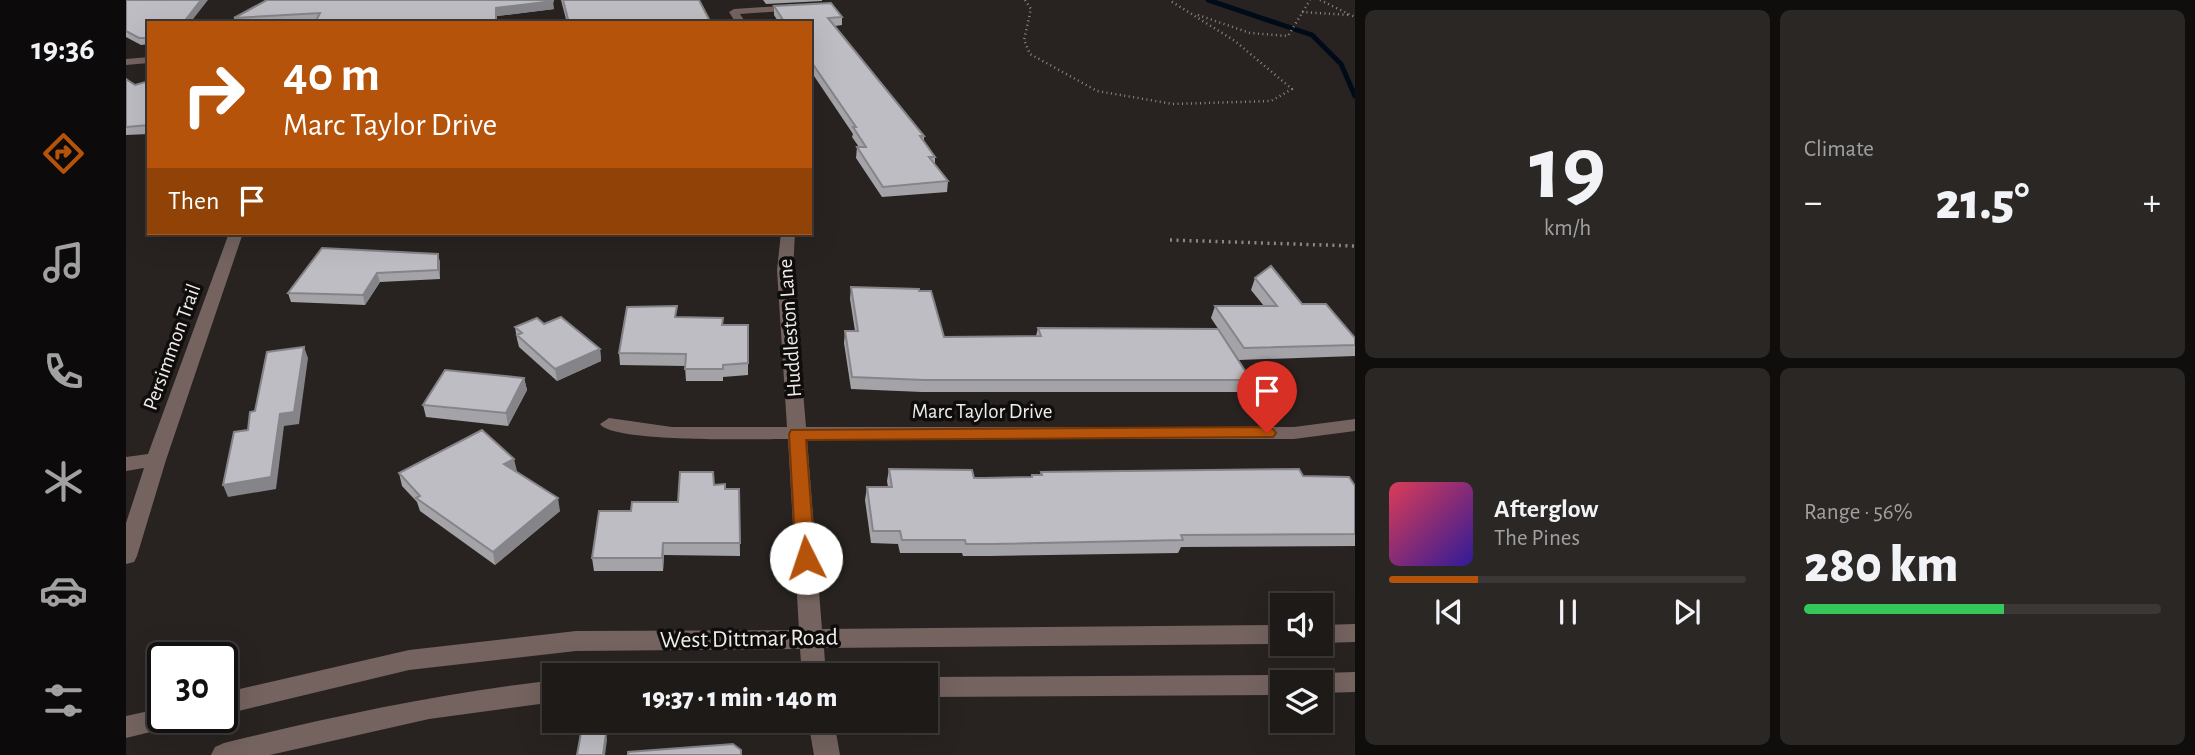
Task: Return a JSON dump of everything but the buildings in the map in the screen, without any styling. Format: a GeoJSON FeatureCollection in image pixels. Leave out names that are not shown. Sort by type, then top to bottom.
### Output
{"type":"FeatureCollection","features":[{"type":"Feature","properties":{"kind":"street"},"geometry":{"type":"LineString","coordinates":[[740,21],[734,12],[804,8]]}},
{"type":"Feature","properties":{"kind":"street"},"geometry":{"type":"LineString","coordinates":[[126,62],[147,60]]}},
{"type":"Feature","properties":{"kind":"street","name":"Persimmon Trail"},"geometry":{"type":"LineString","coordinates":[[126,556],[156,460],[235,235]]}},
{"type":"Feature","properties":{"kind":"street","name":"Huddleston Lane"},"geometry":{"type":"LineString","coordinates":[[788,235],[785,270],[813,663]]}},
{"type":"Feature","properties":{"kind":"street","name":"Marc Taylor Drive"},"geometry":{"type":"LineString","coordinates":[[609,424],[672,433],[797,434],[1294,433],[1355,425]]}},
{"type":"Feature","properties":{"kind":"street"},"geometry":{"type":"LineString","coordinates":[[126,464],[156,460]]}},
{"type":"Feature","properties":{"kind":"street"},"geometry":{"type":"LineString","coordinates":[[1333,634],[1355,633]]}},
{"type":"Feature","properties":{"kind":"street","name":"West Dittmar Road"},"geometry":{"type":"LineString","coordinates":[[238,700],[409,660],[576,641],[1270,635]]}},
{"type":"Feature","properties":{"kind":"street"},"geometry":{"type":"LineString","coordinates":[[1333,683],[1355,682]]}},
{"type":"Feature","properties":{"kind":"street"},"geometry":{"type":"LineString","coordinates":[[938,687],[1270,685]]}},
{"type":"Feature","properties":{"kind":"street"},"geometry":{"type":"LineString","coordinates":[[224,755],[400,712],[464,701],[542,692]]}},
{"type":"Feature","properties":{"kind":"street"},"geometry":{"type":"LineString","coordinates":[[126,727],[147,722]]}},
{"type":"Feature","properties":{"kind":"street"},"geometry":{"type":"LineString","coordinates":[[823,733],[827,755]]}},
{"type":"Feature","properties":{"kind":"path"},"geometry":{"type":"LineString","coordinates":[[1025,0],[1031,9],[1024,40],[1030,54],[1097,91],[1173,104],[1271,101],[1292,89],[1235,41],[1169,0]]}},
{"type":"Feature","properties":{"kind":"path"},"geometry":{"type":"LineString","coordinates":[[1187,11],[1250,33],[1288,36],[1310,0]]}},
{"type":"Feature","properties":{"kind":"path"},"geometry":{"type":"LineString","coordinates":[[1320,0],[1355,17]]}},
{"type":"Feature","properties":{"kind":"path"},"geometry":{"type":"LineString","coordinates":[[1301,12],[1349,15]]}},
{"type":"Feature","properties":{"kind":"path"},"geometry":{"type":"LineString","coordinates":[[1170,240],[1355,246]]}},
{"type":"Feature","properties":{"kind":"waterway"},"geometry":{"type":"LineString","coordinates":[[1208,0],[1312,35],[1341,64],[1355,96]]}},
{"type":"Feature","properties":{"kind":"route"},"geometry":{"type":"LineString","coordinates":[[806,558],[797,434],[1267,433]]}}]}
